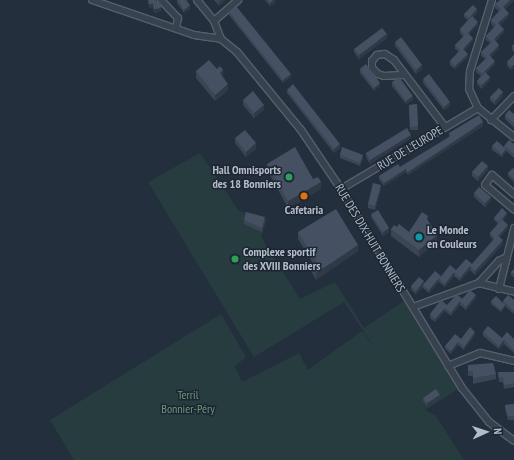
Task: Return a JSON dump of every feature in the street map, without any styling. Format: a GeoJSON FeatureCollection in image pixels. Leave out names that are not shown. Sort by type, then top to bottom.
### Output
{"type":"FeatureCollection","features":[{"type":"Feature","properties":{"kind":"street"},"geometry":{"type":"LineString","coordinates":[[92,0],[194,35],[221,39]]}},
{"type":"Feature","properties":{"kind":"street"},"geometry":{"type":"LineString","coordinates":[[161,0],[178,18],[176,28]]}},
{"type":"Feature","properties":{"kind":"street","name":"RUE DES DIX-HUIT BONNIERS"},"geometry":{"type":"LineString","coordinates":[[198,0],[214,21],[221,39],[237,52],[294,121],[341,189],[448,366],[477,409],[492,425],[514,441]]}},
{"type":"Feature","properties":{"kind":"street"},"geometry":{"type":"LineString","coordinates":[[214,21],[238,0]]}},
{"type":"Feature","properties":{"kind":"street"},"geometry":{"type":"LineString","coordinates":[[492,0],[470,71],[468,89],[478,108],[514,137]]}},
{"type":"Feature","properties":{"kind":"street"},"geometry":{"type":"LineString","coordinates":[[404,75],[384,76],[378,74],[372,61],[376,55],[385,54],[394,60],[445,127]]}},
{"type":"Feature","properties":{"kind":"street"},"geometry":{"type":"LineString","coordinates":[[492,120],[514,96]]}},
{"type":"Feature","properties":{"kind":"street","name":"RUE DE L'EUROPE"},"geometry":{"type":"LineString","coordinates":[[341,189],[478,108]]}},
{"type":"Feature","properties":{"kind":"street"},"geometry":{"type":"LineString","coordinates":[[514,194],[492,175],[485,185],[514,209]]}},
{"type":"Feature","properties":{"kind":"street"},"geometry":{"type":"LineString","coordinates":[[499,289],[514,228]]}},
{"type":"Feature","properties":{"kind":"street"},"geometry":{"type":"LineString","coordinates":[[413,308],[479,283],[500,261],[507,257]]}},
{"type":"Feature","properties":{"kind":"street"},"geometry":{"type":"LineString","coordinates":[[479,283],[514,292]]}},
{"type":"Feature","properties":{"kind":"street"},"geometry":{"type":"LineString","coordinates":[[448,366],[480,353],[514,361]]}},
{"type":"Feature","properties":{"kind":"green space","name":"Terril Bonnier-Péry"},"geometry":{"type":"Polygon","coordinates":[[[200,153],[239,211],[267,220],[261,237],[300,299],[335,282],[364,328],[404,301],[458,389],[425,410],[436,416],[464,460],[74,460],[50,420],[221,314],[246,357],[235,366],[242,382],[299,353],[308,370],[362,331],[376,350],[344,302],[254,357],[148,182],[200,153]]]}},
{"type":"Feature","properties":{"kind":"building"},"geometry":{"type":"Polygon","coordinates":[[[148,0],[156,0],[157,3],[149,4],[148,0]]]}},
{"type":"Feature","properties":{"kind":"building"},"geometry":{"type":"Polygon","coordinates":[[[178,0],[186,0],[190,5],[184,10],[178,0]]]}},
{"type":"Feature","properties":{"kind":"building"},"geometry":{"type":"Polygon","coordinates":[[[500,0],[510,0],[503,7],[509,13],[498,23],[504,29],[494,39],[499,45],[489,55],[495,61],[482,74],[476,68],[487,58],[481,52],[492,42],[486,36],[496,25],[491,20],[501,9],[495,4],[500,0]]]}},
{"type":"Feature","properties":{"kind":"building"},"geometry":{"type":"Polygon","coordinates":[[[160,2],[161,8],[154,9],[153,3],[160,2]]]}},
{"type":"Feature","properties":{"kind":"building"},"geometry":{"type":"Polygon","coordinates":[[[473,5],[477,9],[469,18],[464,14],[473,5]]]}},
{"type":"Feature","properties":{"kind":"building"},"geometry":{"type":"Polygon","coordinates":[[[236,6],[291,74],[283,80],[229,12],[236,6]]]}},
{"type":"Feature","properties":{"kind":"building"},"geometry":{"type":"Polygon","coordinates":[[[472,16],[478,22],[468,33],[473,38],[463,49],[468,54],[455,66],[450,61],[460,50],[455,45],[465,35],[460,29],[472,16]]]}},
{"type":"Feature","properties":{"kind":"building"},"geometry":{"type":"Polygon","coordinates":[[[382,28],[387,34],[359,55],[354,49],[382,28]]]}},
{"type":"Feature","properties":{"kind":"building"},"geometry":{"type":"Polygon","coordinates":[[[401,37],[422,65],[416,70],[395,42],[401,37]]]}},
{"type":"Feature","properties":{"kind":"building"},"geometry":{"type":"Polygon","coordinates":[[[514,55],[514,64],[511,67],[507,62],[514,55]]]}},
{"type":"Feature","properties":{"kind":"building"},"geometry":{"type":"Polygon","coordinates":[[[209,60],[217,69],[220,66],[223,70],[220,73],[228,84],[215,95],[196,71],[209,60]]]}},
{"type":"Feature","properties":{"kind":"building"},"geometry":{"type":"Polygon","coordinates":[[[366,64],[380,83],[374,88],[360,69],[366,64]]]}},
{"type":"Feature","properties":{"kind":"building"},"geometry":{"type":"Polygon","coordinates":[[[485,72],[490,77],[482,85],[477,81],[485,72]]]}},
{"type":"Feature","properties":{"kind":"building"},"geometry":{"type":"Polygon","coordinates":[[[429,74],[450,102],[444,107],[423,79],[429,74]]]}},
{"type":"Feature","properties":{"kind":"building"},"geometry":{"type":"Polygon","coordinates":[[[399,77],[413,96],[406,101],[392,82],[399,77]]]}},
{"type":"Feature","properties":{"kind":"building"},"geometry":{"type":"Polygon","coordinates":[[[293,84],[340,144],[334,149],[287,90],[293,84]]]}},
{"type":"Feature","properties":{"kind":"building"},"geometry":{"type":"Polygon","coordinates":[[[499,88],[503,92],[495,101],[490,97],[499,88]]]}},
{"type":"Feature","properties":{"kind":"building"},"geometry":{"type":"Polygon","coordinates":[[[253,91],[264,105],[254,113],[243,100],[253,91]]]}},
{"type":"Feature","properties":{"kind":"building"},"geometry":{"type":"Polygon","coordinates":[[[417,104],[418,126],[410,127],[409,105],[417,104]]]}},
{"type":"Feature","properties":{"kind":"building"},"geometry":{"type":"Polygon","coordinates":[[[509,110],[514,114],[514,124],[505,115],[509,110]]]}},
{"type":"Feature","properties":{"kind":"building"},"geometry":{"type":"Polygon","coordinates":[[[479,115],[483,122],[408,172],[406,169],[384,183],[379,176],[398,164],[400,167],[451,136],[449,133],[479,115]]]}},
{"type":"Feature","properties":{"kind":"building"},"geometry":{"type":"Polygon","coordinates":[[[407,128],[411,135],[370,160],[366,153],[407,128]]]}},
{"type":"Feature","properties":{"kind":"building"},"geometry":{"type":"Polygon","coordinates":[[[245,130],[256,143],[246,152],[235,138],[245,130]]]}},
{"type":"Feature","properties":{"kind":"building"},"geometry":{"type":"Polygon","coordinates":[[[509,140],[514,144],[514,154],[504,146],[509,140]]]}},
{"type":"Feature","properties":{"kind":"building"},"geometry":{"type":"Polygon","coordinates":[[[497,141],[506,149],[502,154],[492,146],[497,141]]]}},
{"type":"Feature","properties":{"kind":"building","name":"Hall Omnisports des 18 Bonniers"},"geometry":{"type":"Polygon","coordinates":[[[295,147],[313,179],[318,177],[321,182],[288,201],[267,164],[295,147]]]}},
{"type":"Feature","properties":{"kind":"building"},"geometry":{"type":"Polygon","coordinates":[[[342,147],[363,155],[360,163],[340,155],[342,147]]]}},
{"type":"Feature","properties":{"kind":"building"},"geometry":{"type":"Polygon","coordinates":[[[482,161],[488,166],[478,177],[472,172],[482,161]]]}},
{"type":"Feature","properties":{"kind":"building"},"geometry":{"type":"Polygon","coordinates":[[[513,168],[514,169],[514,179],[508,173],[513,168]]]}},
{"type":"Feature","properties":{"kind":"building"},"geometry":{"type":"Polygon","coordinates":[[[373,183],[381,185],[375,206],[368,204],[373,183]]]}},
{"type":"Feature","properties":{"kind":"building"},"geometry":{"type":"Polygon","coordinates":[[[479,187],[491,197],[485,203],[474,193],[479,187]]]}},
{"type":"Feature","properties":{"kind":"building"},"geometry":{"type":"Polygon","coordinates":[[[502,208],[507,213],[499,222],[494,218],[502,208]]]}},
{"type":"Feature","properties":{"kind":"building"},"geometry":{"type":"Polygon","coordinates":[[[336,209],[358,245],[316,273],[311,264],[316,261],[298,232],[336,209]]]}},
{"type":"Feature","properties":{"kind":"building"},"geometry":{"type":"Polygon","coordinates":[[[378,210],[389,228],[383,232],[371,214],[378,210]]]}},
{"type":"Feature","properties":{"kind":"building"},"geometry":{"type":"Polygon","coordinates":[[[246,212],[265,217],[262,228],[244,220],[246,212]]]}},
{"type":"Feature","properties":{"kind":"building"},"geometry":{"type":"Polygon","coordinates":[[[422,212],[428,216],[427,219],[437,235],[419,250],[391,229],[394,225],[397,227],[399,224],[409,232],[422,212]]]}},
{"type":"Feature","properties":{"kind":"building"},"geometry":{"type":"Polygon","coordinates":[[[502,219],[508,225],[498,236],[503,240],[475,271],[470,266],[460,278],[454,272],[445,284],[439,279],[450,265],[456,270],[466,259],[472,264],[495,238],[490,233],[502,219]]]}},
{"type":"Feature","properties":{"kind":"building"},"geometry":{"type":"Polygon","coordinates":[[[435,271],[441,276],[429,290],[423,285],[435,271]]]}},
{"type":"Feature","properties":{"kind":"building"},"geometry":{"type":"Polygon","coordinates":[[[419,277],[424,281],[416,291],[411,286],[419,277]]]}},
{"type":"Feature","properties":{"kind":"building"},"geometry":{"type":"Polygon","coordinates":[[[470,290],[476,295],[466,307],[460,301],[451,313],[445,308],[435,319],[430,314],[441,300],[447,305],[457,294],[462,299],[470,290]]]}},
{"type":"Feature","properties":{"kind":"building"},"geometry":{"type":"Polygon","coordinates":[[[508,295],[514,300],[514,311],[503,301],[508,295]]]}},
{"type":"Feature","properties":{"kind":"building"},"geometry":{"type":"Polygon","coordinates":[[[496,296],[505,305],[501,310],[491,301],[496,296]]]}},
{"type":"Feature","properties":{"kind":"building"},"geometry":{"type":"Polygon","coordinates":[[[488,326],[502,338],[507,332],[514,339],[514,350],[504,340],[499,346],[483,332],[488,326]]]}},
{"type":"Feature","properties":{"kind":"building"},"geometry":{"type":"Polygon","coordinates":[[[470,327],[475,332],[464,347],[458,342],[451,351],[445,346],[455,334],[461,339],[470,327]]]}},
{"type":"Feature","properties":{"kind":"building"},"geometry":{"type":"Polygon","coordinates":[[[493,363],[496,374],[473,378],[473,371],[468,371],[468,365],[493,363]]]}},
{"type":"Feature","properties":{"kind":"building"},"geometry":{"type":"Polygon","coordinates":[[[498,372],[514,372],[514,383],[504,385],[503,377],[499,378],[498,372]]]}},
{"type":"Feature","properties":{"kind":"building"},"geometry":{"type":"Polygon","coordinates":[[[436,389],[440,395],[427,403],[423,398],[436,389]]]}},
{"type":"Feature","properties":{"kind":"building"},"geometry":{"type":"Polygon","coordinates":[[[514,404],[514,416],[508,416],[505,405],[514,404]]]}},
{"type":"Feature","properties":{"kind":"place","name":"Hall Omnisports des 18 Bonniers"},"geometry":{"type":"Point","coordinates":[289,177]}},
{"type":"Feature","properties":{"kind":"place","name":"Cafetaria"},"geometry":{"type":"Point","coordinates":[304,196]}},
{"type":"Feature","properties":{"kind":"place","name":"Le Monde en Couleurs"},"geometry":{"type":"Point","coordinates":[419,237]}},
{"type":"Feature","properties":{"kind":"place","name":"Complexe sportif des XVIII Bonniers"},"geometry":{"type":"Point","coordinates":[235,259]}}]}
